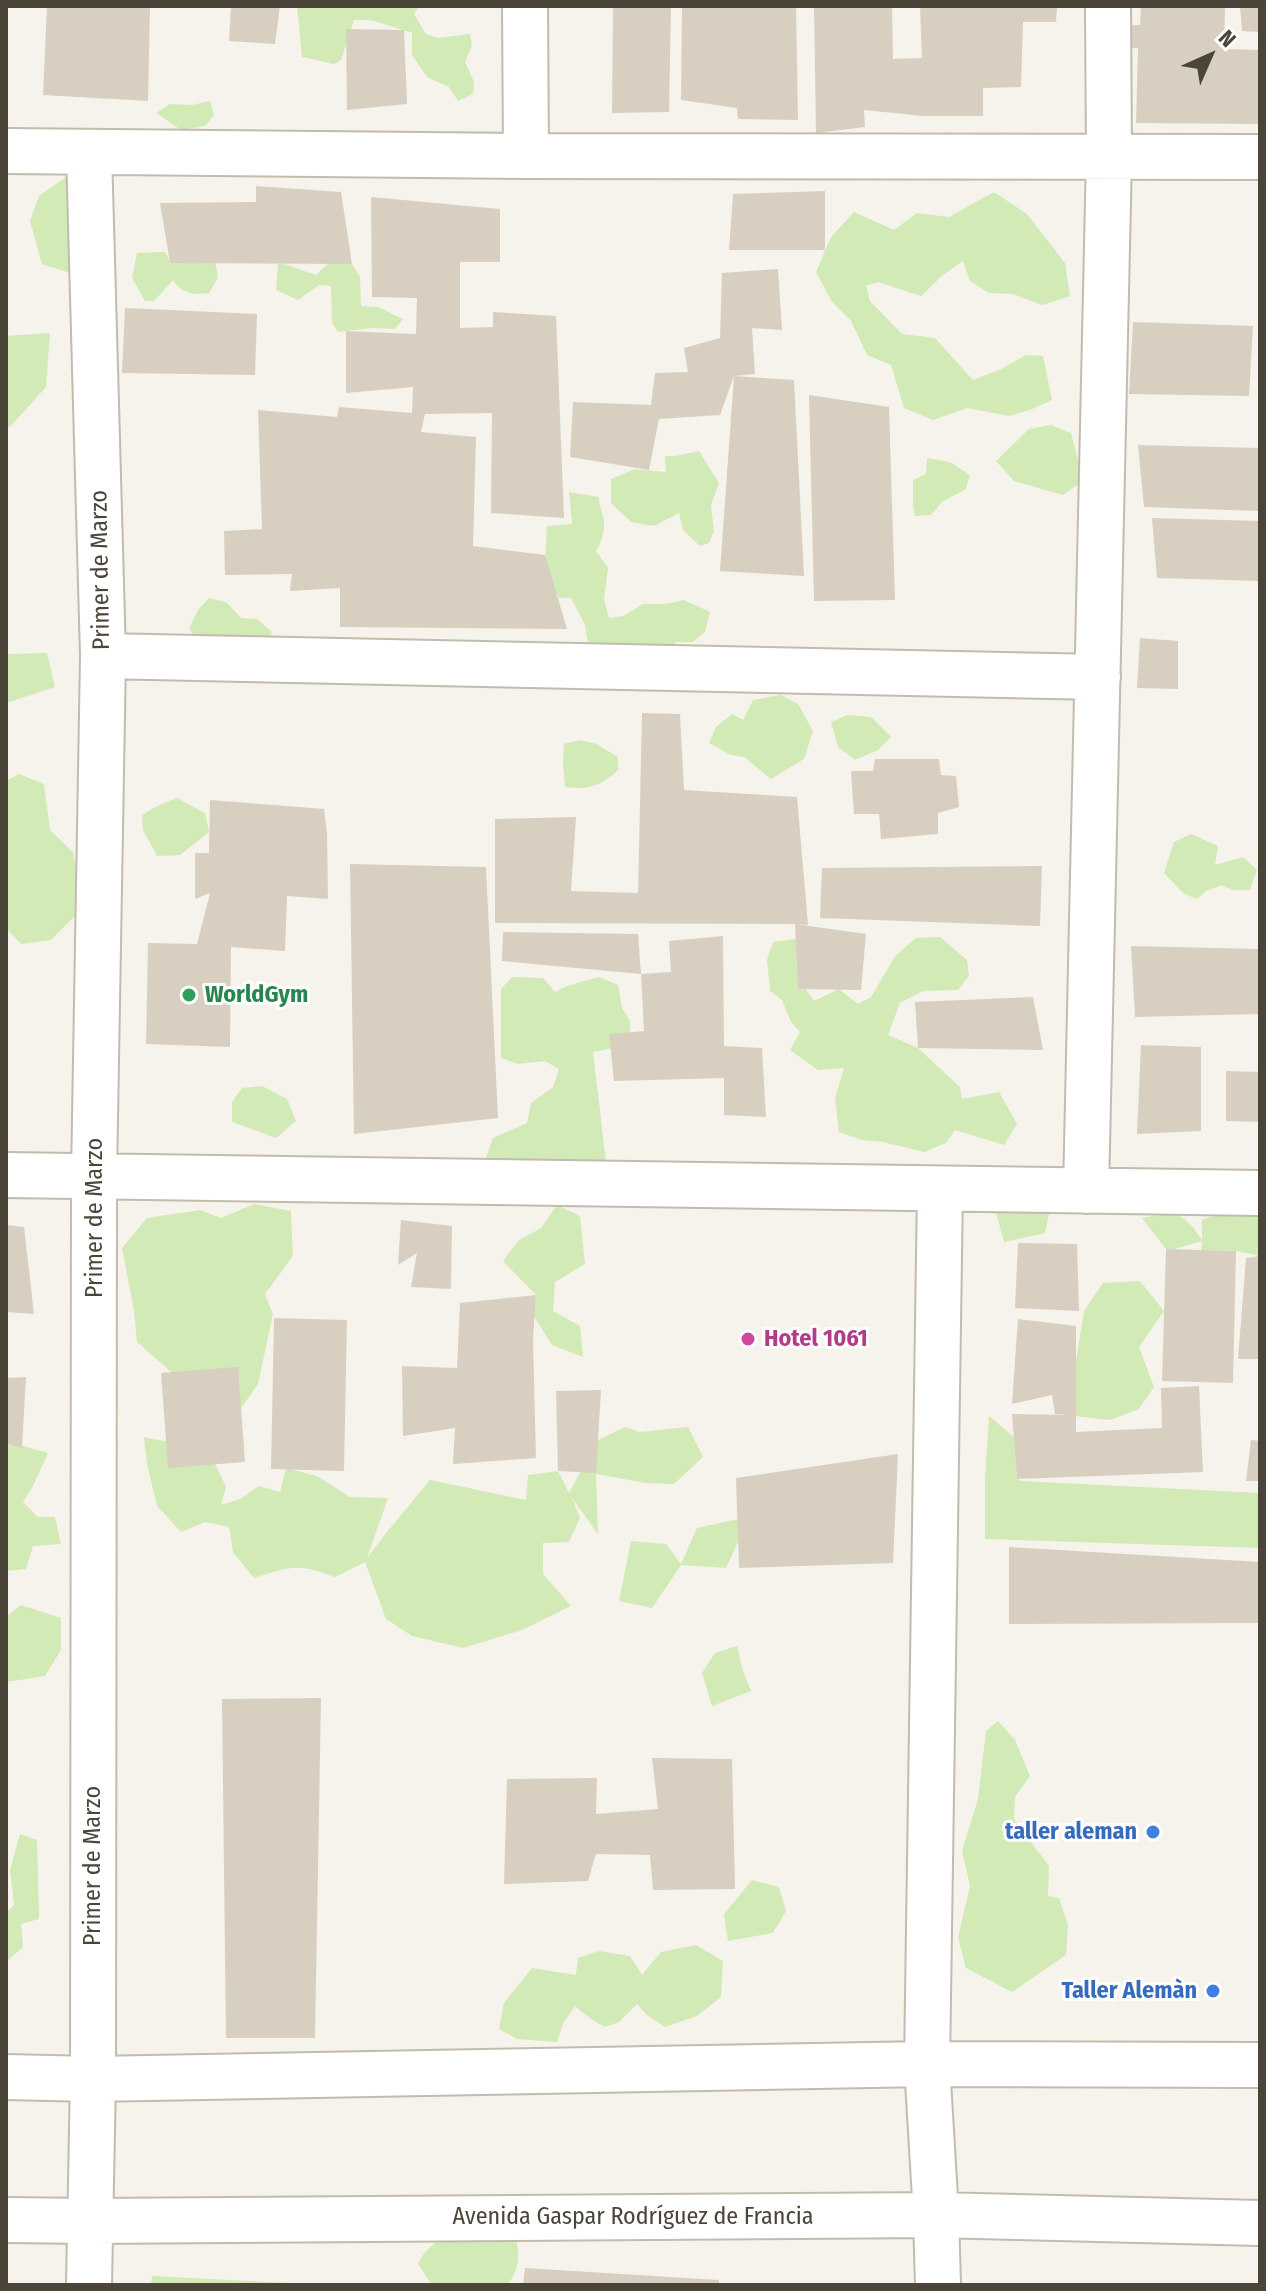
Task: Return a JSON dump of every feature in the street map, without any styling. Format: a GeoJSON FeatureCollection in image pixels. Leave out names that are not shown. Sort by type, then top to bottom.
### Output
{"type":"FeatureCollection","features":[{"type":"Feature","properties":{"kind":"street"},"geometry":{"type":"LineString","coordinates":[[525,6],[526,156]]}},
{"type":"Feature","properties":{"kind":"street"},"geometry":{"type":"LineString","coordinates":[[1086,1191],[1109,156],[1108,6]]}},
{"type":"Feature","properties":{"kind":"street"},"geometry":{"type":"LineString","coordinates":[[6,151],[526,156],[1260,157]]}},
{"type":"Feature","properties":{"kind":"street","name":"Primer de Marzo"},"geometry":{"type":"LineString","coordinates":[[89,152],[103,656],[94,1176],[93,2079],[89,2285]]}},
{"type":"Feature","properties":{"kind":"street"},"geometry":{"type":"LineString","coordinates":[[103,656],[1098,677]]}},
{"type":"Feature","properties":{"kind":"street"},"geometry":{"type":"LineString","coordinates":[[6,1175],[1260,1193]]}},
{"type":"Feature","properties":{"kind":"street"},"geometry":{"type":"LineString","coordinates":[[938,2285],[927,2064],[940,1189]]}},
{"type":"Feature","properties":{"kind":"street"},"geometry":{"type":"LineString","coordinates":[[6,2077],[93,2079],[927,2064],[1260,2065]]}},
{"type":"Feature","properties":{"kind":"street","name":"Avenida Gaspar Rodríguez de Francia"},"geometry":{"type":"LineString","coordinates":[[6,2220],[936,2215],[1260,2223]]}},
{"type":"Feature","properties":{"kind":"green space"},"geometry":{"type":"Polygon","coordinates":[[[297,6],[419,6],[414,14],[426,34],[438,38],[470,34],[472,46],[465,62],[474,82],[473,94],[458,101],[449,87],[427,77],[412,55],[412,33],[371,20],[354,20],[341,60],[334,64],[302,57],[297,6]]]}},
{"type":"Feature","properties":{"kind":"green space"},"geometry":{"type":"Polygon","coordinates":[[[210,101],[214,115],[205,126],[181,130],[156,113],[170,104],[192,105],[210,101]]]}},
{"type":"Feature","properties":{"kind":"green space"},"geometry":{"type":"Polygon","coordinates":[[[69,175],[104,255],[67,272],[42,264],[30,221],[39,196],[69,175]]]}},
{"type":"Feature","properties":{"kind":"green space"},"geometry":{"type":"Polygon","coordinates":[[[994,192],[1027,214],[1065,263],[1070,296],[1042,305],[1013,294],[989,293],[970,281],[963,261],[921,296],[878,282],[866,286],[870,301],[902,334],[935,338],[973,380],[1026,355],[1043,356],[1052,400],[1009,416],[967,408],[933,420],[904,408],[891,365],[867,355],[851,321],[832,302],[816,272],[831,237],[854,212],[894,230],[917,213],[949,217],[994,192]]]}},
{"type":"Feature","properties":{"kind":"green space"},"geometry":{"type":"Polygon","coordinates":[[[165,252],[170,262],[188,252],[215,261],[218,278],[209,293],[189,292],[173,280],[154,301],[145,301],[132,278],[137,253],[165,252]]]}},
{"type":"Feature","properties":{"kind":"green space"},"geometry":{"type":"Polygon","coordinates":[[[348,258],[360,277],[361,306],[378,307],[403,319],[395,329],[338,332],[332,323],[331,286],[319,285],[298,300],[276,290],[278,262],[316,275],[332,260],[348,258]]]}},
{"type":"Feature","properties":{"kind":"green space"},"geometry":{"type":"Polygon","coordinates":[[[50,333],[46,387],[10,427],[6,427],[6,336],[50,333]]]}},
{"type":"Feature","properties":{"kind":"green space"},"geometry":{"type":"Polygon","coordinates":[[[1051,425],[1071,433],[1078,460],[1080,483],[1063,495],[1014,481],[996,461],[1029,429],[1051,425]]]}},
{"type":"Feature","properties":{"kind":"green space"},"geometry":{"type":"Polygon","coordinates":[[[699,451],[719,483],[711,505],[714,531],[709,543],[700,546],[683,530],[679,513],[654,526],[631,522],[611,503],[611,479],[635,469],[666,472],[665,456],[699,451]]]}},
{"type":"Feature","properties":{"kind":"green space"},"geometry":{"type":"Polygon","coordinates":[[[927,458],[950,462],[970,475],[966,489],[942,502],[931,515],[915,516],[913,480],[926,474],[927,458]]]}},
{"type":"Feature","properties":{"kind":"green space"},"geometry":{"type":"Polygon","coordinates":[[[569,492],[599,497],[604,526],[596,551],[608,568],[604,599],[609,618],[623,616],[643,604],[684,600],[710,612],[705,632],[693,642],[676,642],[666,654],[589,651],[585,625],[571,598],[559,598],[544,575],[547,526],[572,524],[569,492]]]}},
{"type":"Feature","properties":{"kind":"green space"},"geometry":{"type":"Polygon","coordinates":[[[209,598],[226,602],[241,618],[257,619],[272,632],[263,651],[198,641],[189,628],[198,610],[209,598]]]}},
{"type":"Feature","properties":{"kind":"green space"},"geometry":{"type":"Polygon","coordinates":[[[47,653],[55,687],[6,703],[6,654],[47,653]]]}},
{"type":"Feature","properties":{"kind":"green space"},"geometry":{"type":"Polygon","coordinates":[[[781,695],[798,704],[813,731],[804,759],[771,779],[744,757],[731,755],[709,743],[716,727],[732,714],[743,720],[753,700],[781,695]]]}},
{"type":"Feature","properties":{"kind":"green space"},"geometry":{"type":"Polygon","coordinates":[[[847,715],[871,717],[891,737],[878,750],[855,760],[838,747],[831,722],[847,715]]]}},
{"type":"Feature","properties":{"kind":"green space"},"geometry":{"type":"Polygon","coordinates":[[[580,740],[596,744],[618,757],[618,770],[594,786],[565,787],[564,744],[580,740]]]}},
{"type":"Feature","properties":{"kind":"green space"},"geometry":{"type":"Polygon","coordinates":[[[19,774],[44,784],[50,830],[73,852],[78,884],[77,914],[51,940],[21,944],[6,928],[6,781],[19,774]]]}},
{"type":"Feature","properties":{"kind":"green space"},"geometry":{"type":"Polygon","coordinates":[[[177,798],[205,813],[209,832],[180,855],[157,856],[143,830],[142,815],[177,798]]]}},
{"type":"Feature","properties":{"kind":"green space"},"geometry":{"type":"Polygon","coordinates":[[[1191,834],[1218,846],[1215,865],[1243,857],[1257,870],[1250,890],[1232,890],[1222,885],[1206,891],[1197,899],[1184,894],[1164,873],[1174,842],[1191,834]]]}},
{"type":"Feature","properties":{"kind":"green space"},"geometry":{"type":"Polygon","coordinates":[[[940,937],[967,960],[969,976],[958,990],[923,991],[900,1003],[888,1035],[918,1048],[960,1087],[962,1099],[999,1092],[1017,1124],[1004,1145],[955,1130],[946,1143],[924,1152],[862,1140],[839,1132],[835,1098],[844,1068],[818,1070],[790,1050],[800,1032],[791,1022],[782,1000],[770,991],[767,960],[773,942],[795,939],[806,958],[798,979],[814,1001],[839,989],[858,1004],[871,997],[896,955],[916,938],[940,937]]]}},
{"type":"Feature","properties":{"kind":"green space"},"geometry":{"type":"Polygon","coordinates":[[[512,977],[543,978],[555,992],[599,977],[618,985],[622,1008],[630,1021],[630,1033],[615,1048],[593,1052],[608,1179],[484,1164],[493,1138],[527,1123],[531,1103],[553,1087],[559,1069],[545,1061],[518,1064],[501,1058],[501,989],[512,977]]]}},
{"type":"Feature","properties":{"kind":"green space"},"geometry":{"type":"Polygon","coordinates":[[[262,1086],[287,1099],[296,1121],[276,1138],[232,1122],[232,1102],[242,1088],[262,1086]]]}},
{"type":"Feature","properties":{"kind":"green space"},"geometry":{"type":"Polygon","coordinates":[[[993,1201],[1050,1210],[1045,1233],[1004,1242],[993,1201]]]}},
{"type":"Feature","properties":{"kind":"green space"},"geometry":{"type":"Polygon","coordinates":[[[254,1204],[291,1211],[293,1256],[265,1294],[273,1314],[258,1384],[237,1414],[196,1394],[137,1342],[122,1248],[147,1218],[200,1210],[221,1218],[254,1204]]]}},
{"type":"Feature","properties":{"kind":"green space"},"geometry":{"type":"Polygon","coordinates":[[[557,1205],[580,1216],[585,1264],[555,1282],[553,1311],[580,1326],[583,1357],[552,1345],[534,1316],[536,1295],[503,1261],[519,1240],[541,1228],[557,1205]]]}},
{"type":"Feature","properties":{"kind":"green space"},"geometry":{"type":"Polygon","coordinates":[[[1224,1212],[1260,1215],[1260,1256],[1236,1251],[1201,1250],[1202,1241],[1166,1249],[1142,1218],[1177,1215],[1189,1223],[1202,1240],[1202,1220],[1224,1212]]]}},
{"type":"Feature","properties":{"kind":"green space"},"geometry":{"type":"Polygon","coordinates":[[[1140,1281],[1164,1311],[1139,1347],[1154,1387],[1139,1409],[1110,1420],[1075,1416],[1075,1368],[1084,1311],[1103,1283],[1140,1281]]]}},
{"type":"Feature","properties":{"kind":"green space"},"geometry":{"type":"Polygon","coordinates":[[[989,1416],[1014,1437],[1017,1479],[1022,1481],[1260,1493],[1260,1548],[985,1539],[989,1416]]]}},
{"type":"Feature","properties":{"kind":"green space"},"geometry":{"type":"Polygon","coordinates":[[[625,1427],[640,1432],[688,1427],[703,1457],[674,1484],[645,1483],[596,1474],[598,1534],[572,1498],[580,1518],[569,1542],[543,1543],[543,1574],[571,1606],[522,1630],[463,1648],[412,1636],[386,1619],[365,1562],[335,1577],[294,1568],[254,1578],[233,1552],[229,1527],[205,1522],[181,1532],[157,1506],[144,1437],[184,1445],[215,1464],[226,1487],[221,1505],[240,1499],[259,1486],[280,1492],[286,1468],[317,1476],[350,1497],[388,1498],[367,1558],[430,1480],[526,1500],[528,1475],[558,1471],[569,1493],[598,1440],[625,1427]]]}},
{"type":"Feature","properties":{"kind":"green space"},"geometry":{"type":"Polygon","coordinates":[[[6,1441],[48,1453],[23,1502],[38,1517],[55,1517],[61,1544],[33,1546],[26,1569],[6,1571],[6,1441]]]}},
{"type":"Feature","properties":{"kind":"green space"},"geometry":{"type":"Polygon","coordinates":[[[738,1519],[738,1542],[726,1568],[681,1565],[652,1608],[619,1601],[631,1541],[666,1544],[681,1564],[697,1528],[738,1519]]]}},
{"type":"Feature","properties":{"kind":"green space"},"geometry":{"type":"Polygon","coordinates":[[[21,1605],[61,1618],[61,1650],[45,1676],[6,1682],[6,1617],[21,1605]]]}},
{"type":"Feature","properties":{"kind":"green space"},"geometry":{"type":"Polygon","coordinates":[[[737,1646],[751,1691],[712,1706],[702,1673],[715,1653],[737,1646]]]}},
{"type":"Feature","properties":{"kind":"green space"},"geometry":{"type":"Polygon","coordinates":[[[998,1721],[1015,1740],[1030,1776],[1015,1797],[1014,1819],[1049,1866],[1048,1896],[1059,1898],[1068,1925],[1066,1955],[1012,1992],[966,1968],[958,1937],[970,1886],[962,1851],[978,1799],[986,1731],[998,1721]]]}},
{"type":"Feature","properties":{"kind":"green space"},"geometry":{"type":"Polygon","coordinates":[[[20,1834],[37,1840],[39,1919],[21,1924],[23,1947],[6,1962],[6,1913],[14,1905],[10,1870],[20,1834]]]}},
{"type":"Feature","properties":{"kind":"green space"},"geometry":{"type":"Polygon","coordinates":[[[752,1880],[779,1887],[786,1911],[773,1933],[728,1941],[724,1914],[752,1880]]]}},
{"type":"Feature","properties":{"kind":"green space"},"geometry":{"type":"Polygon","coordinates":[[[696,1945],[723,1961],[721,1997],[697,2016],[665,2027],[637,2004],[619,2022],[605,2027],[575,2006],[563,2024],[557,2042],[517,2039],[499,2029],[504,2003],[532,1968],[576,1975],[578,1958],[599,1951],[630,1956],[642,1975],[661,1952],[696,1945]]]}},
{"type":"Feature","properties":{"kind":"green space"},"geometry":{"type":"Polygon","coordinates":[[[504,2229],[515,2236],[518,2249],[517,2267],[508,2285],[432,2285],[418,2264],[431,2247],[446,2238],[486,2233],[486,2243],[498,2241],[504,2229]]]}},
{"type":"Feature","properties":{"kind":"green space"},"geometry":{"type":"Polygon","coordinates":[[[152,2276],[328,2285],[151,2285],[152,2276]]]}},
{"type":"Feature","properties":{"kind":"building"},"geometry":{"type":"Polygon","coordinates":[[[47,6],[150,6],[148,101],[43,95],[47,6]]]}},
{"type":"Feature","properties":{"kind":"building"},"geometry":{"type":"Polygon","coordinates":[[[231,6],[280,6],[275,44],[229,41],[231,6]]]}},
{"type":"Feature","properties":{"kind":"building"},"geometry":{"type":"Polygon","coordinates":[[[613,6],[671,6],[669,112],[612,113],[613,6]]]}},
{"type":"Feature","properties":{"kind":"building"},"geometry":{"type":"Polygon","coordinates":[[[682,6],[796,6],[798,120],[738,119],[737,108],[681,100],[682,6]]]}},
{"type":"Feature","properties":{"kind":"building"},"geometry":{"type":"Polygon","coordinates":[[[814,6],[892,6],[893,59],[922,58],[920,6],[1057,6],[1056,22],[1023,22],[1021,87],[983,88],[983,116],[923,116],[864,110],[865,127],[816,133],[814,6]]]}},
{"type":"Feature","properties":{"kind":"building"},"geometry":{"type":"Polygon","coordinates":[[[1141,6],[1225,6],[1224,49],[1260,50],[1260,124],[1136,123],[1138,48],[1125,48],[1124,25],[1140,25],[1141,6]]]}},
{"type":"Feature","properties":{"kind":"building"},"geometry":{"type":"Polygon","coordinates":[[[1240,6],[1260,6],[1260,32],[1242,31],[1240,6]]]}},
{"type":"Feature","properties":{"kind":"building"},"geometry":{"type":"Polygon","coordinates":[[[346,29],[404,30],[407,104],[347,110],[346,29]]]}},
{"type":"Feature","properties":{"kind":"building"},"geometry":{"type":"Polygon","coordinates":[[[256,186],[341,192],[352,264],[170,263],[160,203],[256,202],[256,186]]]}},
{"type":"Feature","properties":{"kind":"building"},"geometry":{"type":"Polygon","coordinates":[[[825,191],[825,250],[729,250],[733,194],[825,191]]]}},
{"type":"Feature","properties":{"kind":"building"},"geometry":{"type":"Polygon","coordinates":[[[371,197],[500,209],[500,262],[460,262],[460,328],[493,327],[493,312],[556,316],[564,518],[491,513],[492,413],[425,414],[421,432],[476,437],[473,546],[545,555],[567,629],[340,627],[340,588],[290,591],[292,574],[225,575],[224,531],[262,529],[258,410],[337,417],[339,407],[412,413],[413,387],[346,393],[346,331],[416,334],[417,298],[372,297],[371,197]]]}},
{"type":"Feature","properties":{"kind":"building"},"geometry":{"type":"Polygon","coordinates":[[[778,269],[782,330],[752,328],[755,374],[734,376],[720,415],[659,419],[649,470],[570,457],[573,402],[651,405],[655,373],[688,372],[684,348],[720,338],[722,273],[778,269]]]}},
{"type":"Feature","properties":{"kind":"building"},"geometry":{"type":"Polygon","coordinates":[[[125,308],[257,314],[255,375],[122,373],[125,308]]]}},
{"type":"Feature","properties":{"kind":"building"},"geometry":{"type":"Polygon","coordinates":[[[1133,322],[1253,326],[1249,396],[1129,394],[1133,322]]]}},
{"type":"Feature","properties":{"kind":"building"},"geometry":{"type":"Polygon","coordinates":[[[734,376],[794,380],[804,576],[720,571],[734,376]]]}},
{"type":"Feature","properties":{"kind":"building"},"geometry":{"type":"Polygon","coordinates":[[[809,395],[889,407],[895,600],[814,601],[809,395]]]}},
{"type":"Feature","properties":{"kind":"building"},"geometry":{"type":"Polygon","coordinates":[[[1138,445],[1260,448],[1260,511],[1144,507],[1138,445]]]}},
{"type":"Feature","properties":{"kind":"building"},"geometry":{"type":"Polygon","coordinates":[[[1152,518],[1260,521],[1260,581],[1157,578],[1152,518]]]}},
{"type":"Feature","properties":{"kind":"building"},"geometry":{"type":"Polygon","coordinates":[[[1140,638],[1178,641],[1178,689],[1137,688],[1140,638]]]}},
{"type":"Feature","properties":{"kind":"building"},"geometry":{"type":"Polygon","coordinates":[[[642,713],[680,714],[684,790],[797,797],[808,925],[495,923],[495,819],[576,817],[571,891],[638,893],[642,713]]]}},
{"type":"Feature","properties":{"kind":"building"},"geometry":{"type":"Polygon","coordinates":[[[875,759],[939,759],[941,775],[956,776],[959,807],[938,813],[938,834],[881,839],[879,814],[854,814],[851,771],[873,771],[875,759]]]}},
{"type":"Feature","properties":{"kind":"building"},"geometry":{"type":"Polygon","coordinates":[[[210,800],[324,809],[328,899],[287,896],[285,951],[231,947],[230,1047],[146,1044],[148,943],[197,944],[210,893],[195,899],[195,853],[209,853],[210,800]]]}},
{"type":"Feature","properties":{"kind":"building"},"geometry":{"type":"Polygon","coordinates":[[[350,864],[486,867],[498,1118],[354,1134],[350,864]]]}},
{"type":"Feature","properties":{"kind":"building"},"geometry":{"type":"Polygon","coordinates":[[[1042,866],[1040,926],[820,918],[822,868],[1042,866]]]}},
{"type":"Feature","properties":{"kind":"building"},"geometry":{"type":"Polygon","coordinates":[[[795,924],[866,934],[861,990],[798,989],[795,924]]]}},
{"type":"Feature","properties":{"kind":"building"},"geometry":{"type":"Polygon","coordinates":[[[503,932],[638,934],[641,974],[502,961],[503,932]]]}},
{"type":"Feature","properties":{"kind":"building"},"geometry":{"type":"Polygon","coordinates":[[[723,936],[724,1046],[762,1048],[766,1117],[724,1115],[724,1078],[614,1081],[609,1034],[644,1031],[641,974],[671,972],[669,941],[723,936]]]}},
{"type":"Feature","properties":{"kind":"building"},"geometry":{"type":"Polygon","coordinates":[[[1131,946],[1259,949],[1260,1014],[1135,1017],[1131,946]]]}},
{"type":"Feature","properties":{"kind":"building"},"geometry":{"type":"Polygon","coordinates":[[[1033,997],[1043,1050],[918,1048],[915,1002],[1033,997]]]}},
{"type":"Feature","properties":{"kind":"building"},"geometry":{"type":"Polygon","coordinates":[[[1141,1045],[1201,1047],[1201,1131],[1137,1134],[1141,1045]]]}},
{"type":"Feature","properties":{"kind":"building"},"geometry":{"type":"Polygon","coordinates":[[[1226,1071],[1260,1072],[1260,1122],[1226,1121],[1226,1071]]]}},
{"type":"Feature","properties":{"kind":"building"},"geometry":{"type":"Polygon","coordinates":[[[401,1220],[452,1226],[451,1289],[411,1287],[417,1253],[398,1265],[401,1220]]]}},
{"type":"Feature","properties":{"kind":"building"},"geometry":{"type":"Polygon","coordinates":[[[6,1225],[24,1227],[34,1314],[6,1312],[6,1225]]]}},
{"type":"Feature","properties":{"kind":"building"},"geometry":{"type":"Polygon","coordinates":[[[1018,1243],[1077,1244],[1079,1311],[1015,1308],[1018,1243]]]}},
{"type":"Feature","properties":{"kind":"building"},"geometry":{"type":"Polygon","coordinates":[[[1166,1249],[1236,1251],[1233,1383],[1162,1381],[1166,1249]]]}},
{"type":"Feature","properties":{"kind":"building"},"geometry":{"type":"Polygon","coordinates":[[[1260,1256],[1260,1359],[1238,1359],[1246,1258],[1260,1256]]]}},
{"type":"Feature","properties":{"kind":"building"},"geometry":{"type":"Polygon","coordinates":[[[536,1295],[533,1340],[536,1458],[453,1464],[455,1428],[403,1436],[402,1366],[457,1368],[460,1303],[536,1295]]]}},
{"type":"Feature","properties":{"kind":"building"},"geometry":{"type":"Polygon","coordinates":[[[274,1318],[347,1320],[344,1471],[271,1469],[274,1318]]]}},
{"type":"Feature","properties":{"kind":"building"},"geometry":{"type":"Polygon","coordinates":[[[1018,1319],[1076,1326],[1076,1432],[1162,1428],[1161,1388],[1199,1386],[1203,1472],[1017,1479],[1012,1414],[1070,1415],[1055,1414],[1052,1395],[1012,1404],[1018,1319]]]}},
{"type":"Feature","properties":{"kind":"building"},"geometry":{"type":"Polygon","coordinates":[[[238,1367],[245,1462],[168,1468],[161,1373],[238,1367]]]}},
{"type":"Feature","properties":{"kind":"building"},"geometry":{"type":"Polygon","coordinates":[[[26,1377],[22,1448],[6,1443],[6,1378],[26,1377]]]}},
{"type":"Feature","properties":{"kind":"building"},"geometry":{"type":"Polygon","coordinates":[[[601,1390],[596,1473],[558,1471],[556,1391],[601,1390]]]}},
{"type":"Feature","properties":{"kind":"building"},"geometry":{"type":"Polygon","coordinates":[[[1251,1440],[1260,1441],[1260,1481],[1246,1481],[1251,1440]]]}},
{"type":"Feature","properties":{"kind":"building"},"geometry":{"type":"Polygon","coordinates":[[[898,1454],[893,1563],[739,1568],[736,1478],[898,1454]]]}},
{"type":"Feature","properties":{"kind":"building"},"geometry":{"type":"Polygon","coordinates":[[[1009,1547],[1260,1562],[1260,1623],[1009,1624],[1009,1547]]]}},
{"type":"Feature","properties":{"kind":"building"},"geometry":{"type":"Polygon","coordinates":[[[321,1698],[315,2038],[226,2038],[222,1699],[321,1698]]]}},
{"type":"Feature","properties":{"kind":"building"},"geometry":{"type":"Polygon","coordinates":[[[652,1758],[732,1759],[735,1889],[653,1890],[650,1855],[596,1854],[588,1881],[504,1884],[507,1779],[597,1778],[596,1814],[658,1809],[652,1758]]]}},
{"type":"Feature","properties":{"kind":"building"},"geometry":{"type":"Polygon","coordinates":[[[525,2268],[719,2280],[719,2285],[523,2285],[525,2268]]]}},
{"type":"Feature","properties":{"kind":"place","name":"WorldGym"},"geometry":{"type":"Point","coordinates":[189,995]}},
{"type":"Feature","properties":{"kind":"place","name":"Hotel 1061"},"geometry":{"type":"Point","coordinates":[748,1339]}},
{"type":"Feature","properties":{"kind":"place","name":"taller aleman"},"geometry":{"type":"Point","coordinates":[1153,1832]}},
{"type":"Feature","properties":{"kind":"place","name":"Taller Alemàn"},"geometry":{"type":"Point","coordinates":[1213,1991]}}]}
